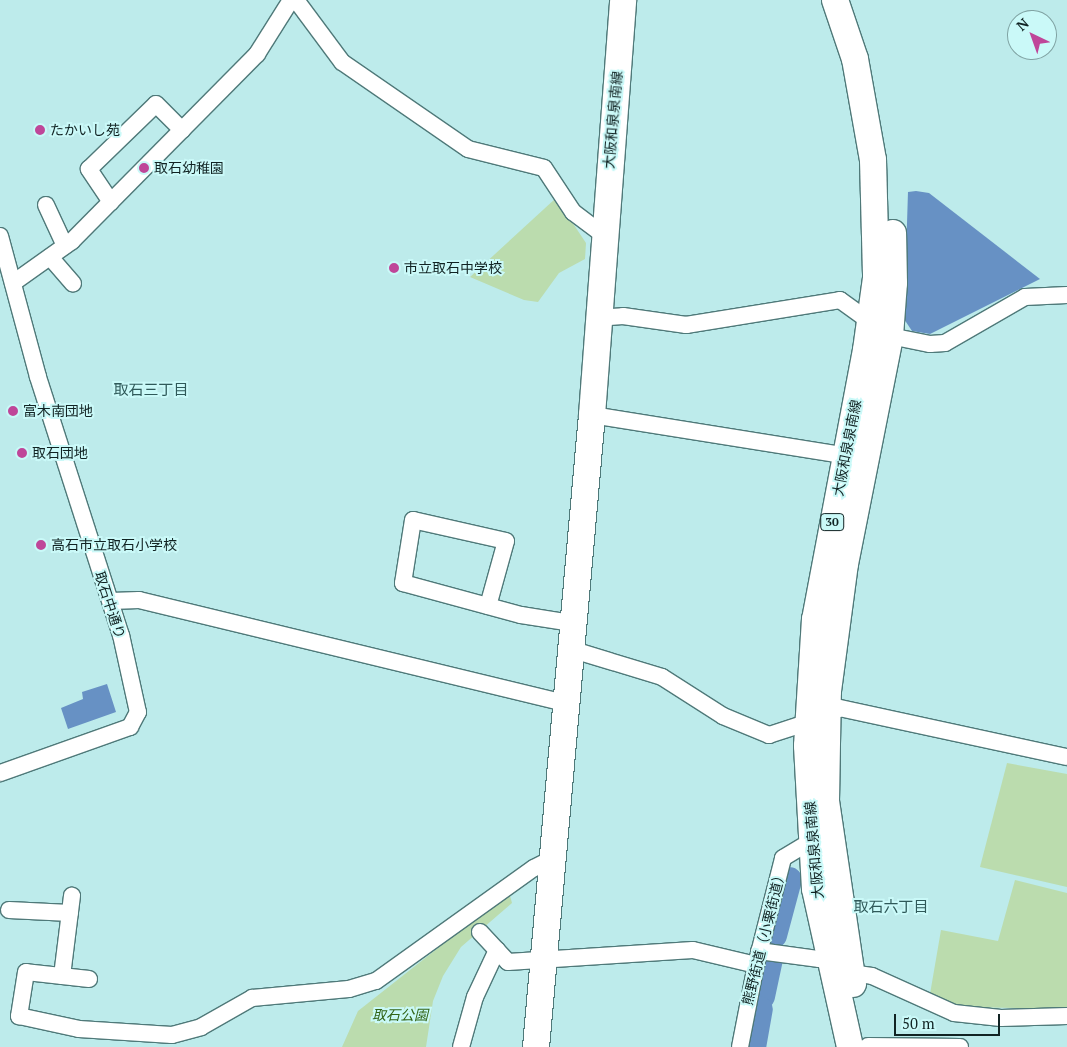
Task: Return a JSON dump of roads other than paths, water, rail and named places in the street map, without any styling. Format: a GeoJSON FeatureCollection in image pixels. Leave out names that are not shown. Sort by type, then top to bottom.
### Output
{"type":"FeatureCollection","features":[{"type":"Feature","properties":{"kind":"main road","name":"大阪和泉泉南線"},"geometry":{"type":"LineString","coordinates":[[536,1047],[564,703],[592,414],[596,318],[623,0]]}},
{"type":"Feature","properties":{"kind":"main road","name":"大阪和泉泉南線"},"geometry":{"type":"LineString","coordinates":[[835,0],[855,59],[873,160],[876,278],[845,564],[817,719],[810,841],[815,889],[830,957],[862,1047]]}},
{"type":"Feature","properties":{"kind":"main road","name":"大阪和泉泉南線"},"geometry":{"type":"LineString","coordinates":[[852,0],[869,51],[890,156],[894,283],[890,336],[856,458]]}},
{"type":"Feature","properties":{"kind":"main road","name":"大阪和泉泉南線"},"geometry":{"type":"LineString","coordinates":[[817,719],[826,801],[862,1047]]}},
{"type":"Feature","properties":{"kind":"street"},"geometry":{"type":"LineString","coordinates":[[13,283],[65,246],[257,54],[291,0]]}},
{"type":"Feature","properties":{"kind":"street"},"geometry":{"type":"LineString","coordinates":[[296,0],[342,62],[468,149],[544,168],[573,212],[603,236]]}},
{"type":"Feature","properties":{"kind":"street"},"geometry":{"type":"LineString","coordinates":[[111,202],[89,170],[156,104],[182,130]]}},
{"type":"Feature","properties":{"kind":"street"},"geometry":{"type":"LineString","coordinates":[[46,205],[65,246]]}},
{"type":"Feature","properties":{"kind":"street","name":"取石中通り"},"geometry":{"type":"LineString","coordinates":[[0,236],[38,377],[111,601],[138,712],[136,720],[130,727],[0,773]]}},
{"type":"Feature","properties":{"kind":"street"},"geometry":{"type":"LineString","coordinates":[[50,257],[73,283]]}},
{"type":"Feature","properties":{"kind":"street"},"geometry":{"type":"LineString","coordinates":[[596,318],[623,316],[686,325],[840,300],[890,336],[945,342],[1024,297],[1065,291]]}},
{"type":"Feature","properties":{"kind":"street"},"geometry":{"type":"LineString","coordinates":[[592,414],[856,458]]}},
{"type":"Feature","properties":{"kind":"street"},"geometry":{"type":"LineString","coordinates":[[488,606],[506,541],[413,520],[403,582],[488,606],[572,623]]}},
{"type":"Feature","properties":{"kind":"street"},"geometry":{"type":"LineString","coordinates":[[111,601],[139,600],[564,703]]}},
{"type":"Feature","properties":{"kind":"street"},"geometry":{"type":"LineString","coordinates":[[570,650],[662,677],[723,716],[768,735],[817,719],[840,708],[1067,757]]}},
{"type":"Feature","properties":{"kind":"street","name":"熊野街道（小栗街道）"},"geometry":{"type":"LineString","coordinates":[[740,1047],[757,958],[783,858],[810,841]]}},
{"type":"Feature","properties":{"kind":"street"},"geometry":{"type":"LineString","coordinates":[[89,979],[26,972],[19,1016],[144,1042],[202,1027],[252,998],[349,990],[376,981],[534,868],[552,860]]}},
{"type":"Feature","properties":{"kind":"street"},"geometry":{"type":"LineString","coordinates":[[62,976],[72,896]]}},
{"type":"Feature","properties":{"kind":"street"},"geometry":{"type":"LineString","coordinates":[[10,910],[70,913]]}},
{"type":"Feature","properties":{"kind":"street"},"geometry":{"type":"LineString","coordinates":[[480,932],[508,962],[543,962],[693,950],[757,958],[819,959],[830,957]]}},
{"type":"Feature","properties":{"kind":"street"},"geometry":{"type":"LineString","coordinates":[[461,1047],[475,997],[497,950]]}},
{"type":"Feature","properties":{"kind":"street"},"geometry":{"type":"LineString","coordinates":[[851,973],[872,976],[954,1013],[1001,1018],[1067,1016]]}},
{"type":"Feature","properties":{"kind":"street"},"geometry":{"type":"LineString","coordinates":[[862,1047],[960,1047]]}},
{"type":"Feature","properties":{"kind":"water"},"geometry":{"type":"Polygon","coordinates":[[[908,192],[929,193],[1040,279],[930,334],[912,331],[904,319],[908,192]]]}},
{"type":"Feature","properties":{"kind":"water"},"geometry":{"type":"Polygon","coordinates":[[[107,684],[116,712],[68,729],[61,708],[83,699],[82,692],[107,684]]]}},
{"type":"Feature","properties":{"kind":"waterway"},"geometry":{"type":"LineString","coordinates":[[774,935],[789,879]]}},
{"type":"Feature","properties":{"kind":"waterway"},"geometry":{"type":"LineString","coordinates":[[762,996],[770,958]]}},
{"type":"Feature","properties":{"kind":"waterway"},"geometry":{"type":"LineString","coordinates":[[753,1047],[760,1009]]}},
{"type":"Feature","properties":{"kind":"place","name":"たかいし苑"},"geometry":{"type":"Point","coordinates":[40,130]}},
{"type":"Feature","properties":{"kind":"place","name":"取石幼稚園"},"geometry":{"type":"Point","coordinates":[144,168]}},
{"type":"Feature","properties":{"kind":"place","name":"市立取石中学校"},"geometry":{"type":"Point","coordinates":[394,268]}},
{"type":"Feature","properties":{"kind":"place","name":"富木南団地"},"geometry":{"type":"Point","coordinates":[13,411]}},
{"type":"Feature","properties":{"kind":"place","name":"取石団地"},"geometry":{"type":"Point","coordinates":[22,453]}},
{"type":"Feature","properties":{"kind":"place","name":"高石市立取石小学校"},"geometry":{"type":"Point","coordinates":[41,545]}},
{"type":"Feature","properties":{"kind":"district","name":"取石三丁目"},"geometry":{"type":"Point","coordinates":[151,390]}},
{"type":"Feature","properties":{"kind":"district","name":"取石六丁目"},"geometry":{"type":"Point","coordinates":[891,907]}},
{"type":"Feature","properties":{"kind":"park label","name":"取石公園"},"geometry":{"type":"Point","coordinates":[400,1015]}}]}
